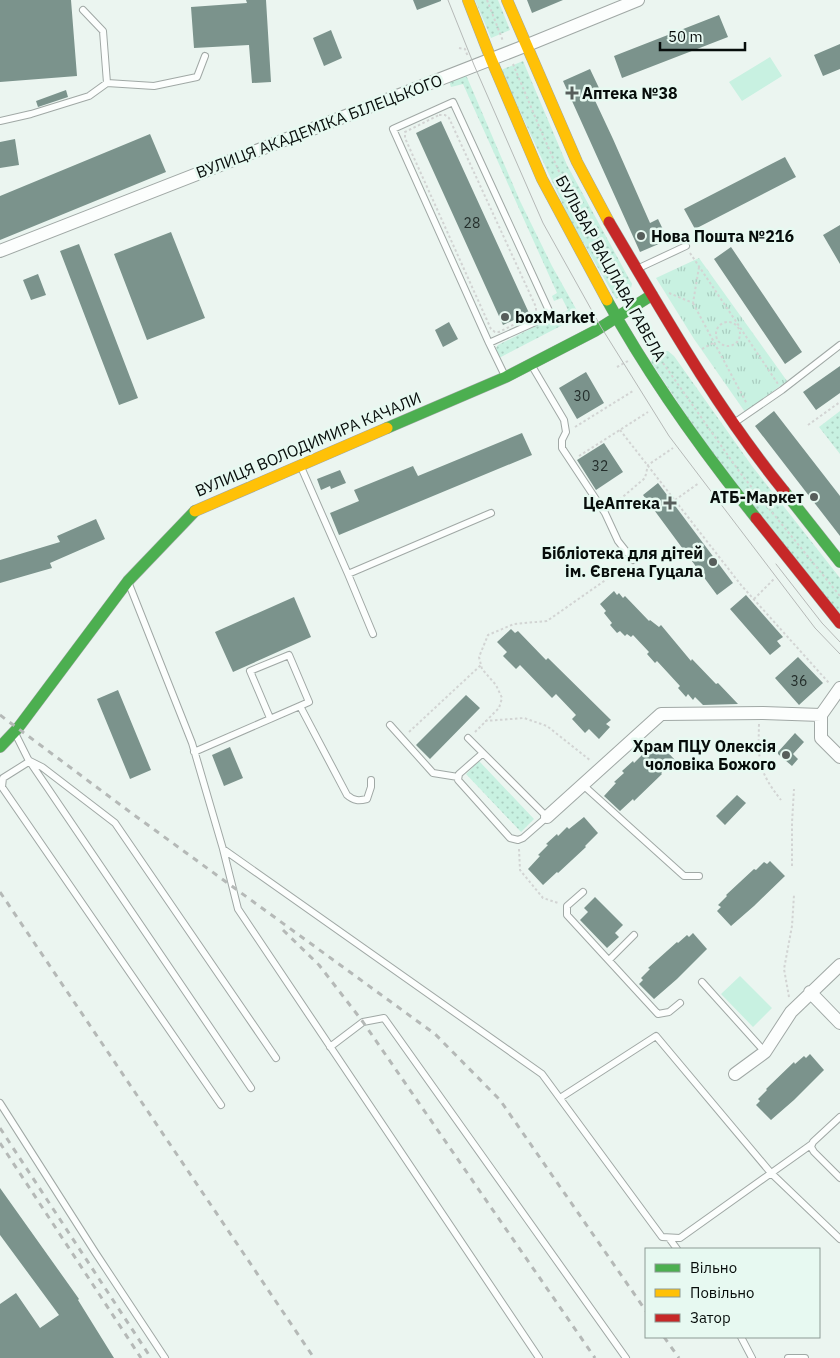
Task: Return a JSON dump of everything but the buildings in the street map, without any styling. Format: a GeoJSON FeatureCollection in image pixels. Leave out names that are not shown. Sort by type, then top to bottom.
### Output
{"type":"FeatureCollection","features":[{"type":"Feature","properties":{"kind":"main road","name":"БУЛЬВАР ВАЦЛАВА ГАВЕЛА"},"geometry":{"type":"LineString","coordinates":[[468,0],[490,59],[542,179],[617,318],[659,386],[728,484],[840,623]]}},
{"type":"Feature","properties":{"kind":"main road","name":"БУЛЬВАР ВАЦЛАВА ГАВЕЛА"},"geometry":{"type":"LineString","coordinates":[[507,0],[525,46],[577,162],[603,212],[712,392],[758,459],[840,562]]}},
{"type":"Feature","properties":{"kind":"main road","name":"ВУЛИЦЯ ВОЛОДИМИРА КАЧАЛИ"},"geometry":{"type":"LineString","coordinates":[[0,747],[14,732],[128,581],[195,510],[506,377],[617,318],[652,294]]}},
{"type":"Feature","properties":{"kind":"street","name":"ВУЛИЦЯ АКАДЕМІКА БІЛЕЦЬКОГО"},"geometry":{"type":"LineString","coordinates":[[0,251],[638,0]]}},
{"type":"Feature","properties":{"kind":"street"},"geometry":{"type":"LineString","coordinates":[[839,690],[821,715],[821,738],[840,757]]}},
{"type":"Feature","properties":{"kind":"street"},"geometry":{"type":"LineString","coordinates":[[548,817],[661,714],[760,713],[821,715]]}},
{"type":"Feature","properties":{"kind":"street"},"geometry":{"type":"LineString","coordinates":[[735,1074],[765,1052],[791,1012],[840,965]]}},
{"type":"Feature","properties":{"kind":"street"},"geometry":{"type":"LineString","coordinates":[[810,992],[840,1023]]}},
{"type":"Feature","properties":{"kind":"lane"},"geometry":{"type":"LineString","coordinates":[[83,10],[103,31],[107,83]]}},
{"type":"Feature","properties":{"kind":"lane"},"geometry":{"type":"LineString","coordinates":[[0,121],[31,114],[89,96],[107,83],[154,86],[197,77],[205,56]]}},
{"type":"Feature","properties":{"kind":"lane"},"geometry":{"type":"LineString","coordinates":[[489,342],[551,315],[453,102],[393,129],[489,342],[506,377]]}},
{"type":"Feature","properties":{"kind":"lane"},"geometry":{"type":"LineString","coordinates":[[637,269],[686,246]]}},
{"type":"Feature","properties":{"kind":"lane"},"geometry":{"type":"LineString","coordinates":[[734,423],[750,410],[782,390],[840,345]]}},
{"type":"Feature","properties":{"kind":"lane"},"geometry":{"type":"LineString","coordinates":[[531,365],[564,420],[566,432],[561,445],[605,513],[618,542],[633,560]]}},
{"type":"Feature","properties":{"kind":"lane"},"geometry":{"type":"LineString","coordinates":[[300,465],[373,634]]}},
{"type":"Feature","properties":{"kind":"lane"},"geometry":{"type":"LineString","coordinates":[[348,574],[492,513]]}},
{"type":"Feature","properties":{"kind":"lane"},"geometry":{"type":"LineString","coordinates":[[128,581],[194,752],[223,849],[238,909],[539,1358]]}},
{"type":"Feature","properties":{"kind":"lane"},"geometry":{"type":"LineString","coordinates":[[194,752],[309,702],[289,655],[250,671],[270,718]]}},
{"type":"Feature","properties":{"kind":"lane"},"geometry":{"type":"LineString","coordinates":[[300,706],[348,795],[358,801],[367,799],[372,787],[371,780]]}},
{"type":"Feature","properties":{"kind":"lane"},"geometry":{"type":"LineString","coordinates":[[390,725],[433,773],[458,777]]}},
{"type":"Feature","properties":{"kind":"lane"},"geometry":{"type":"LineString","coordinates":[[14,732],[30,761],[251,1088]]}},
{"type":"Feature","properties":{"kind":"lane"},"geometry":{"type":"LineString","coordinates":[[468,738],[548,817],[524,838],[518,840],[510,838],[459,782],[459,774],[483,753]]}},
{"type":"Feature","properties":{"kind":"lane"},"geometry":{"type":"LineString","coordinates":[[30,761],[42,766],[115,823],[276,1058]]}},
{"type":"Feature","properties":{"kind":"lane"},"geometry":{"type":"LineString","coordinates":[[30,761],[3,778],[2,787],[221,1105]]}},
{"type":"Feature","properties":{"kind":"lane"},"geometry":{"type":"LineString","coordinates":[[583,785],[684,876],[699,876]]}},
{"type":"Feature","properties":{"kind":"lane"},"geometry":{"type":"LineString","coordinates":[[223,849],[542,1074],[662,1237],[680,1238],[812,1144],[840,1117]]}},
{"type":"Feature","properties":{"kind":"lane"},"geometry":{"type":"LineString","coordinates":[[583,892],[567,906],[567,915],[658,1014],[669,1012],[680,1003]]}},
{"type":"Feature","properties":{"kind":"lane"},"geometry":{"type":"LineString","coordinates":[[609,960],[634,935]]}},
{"type":"Feature","properties":{"kind":"lane"},"geometry":{"type":"LineString","coordinates":[[702,982],[765,1052]]}},
{"type":"Feature","properties":{"kind":"lane"},"geometry":{"type":"LineString","coordinates":[[330,1047],[363,1022],[384,1018],[626,1358]]}},
{"type":"Feature","properties":{"kind":"lane"},"geometry":{"type":"LineString","coordinates":[[560,1098],[656,1036],[771,1174],[840,1239]]}},
{"type":"Feature","properties":{"kind":"lane"},"geometry":{"type":"LineString","coordinates":[[0,1102],[165,1358]]}},
{"type":"Feature","properties":{"kind":"lane"},"geometry":{"type":"LineString","coordinates":[[812,1144],[814,1152],[840,1178]]}},
{"type":"Feature","properties":{"kind":"lane"},"geometry":{"type":"LineString","coordinates":[[669,1238],[677,1248]]}},
{"type":"Feature","properties":{"kind":"lane"},"geometry":{"type":"LineString","coordinates":[[742,1338],[752,1358]]}},
{"type":"Feature","properties":{"kind":"lane"},"geometry":{"type":"LineString","coordinates":[[788,1358],[805,1358]]}},
{"type":"Feature","properties":{"kind":"path"},"geometry":{"type":"LineString","coordinates":[[459,48],[465,49]]}},
{"type":"Feature","properties":{"kind":"path"},"geometry":{"type":"LineString","coordinates":[[438,115],[445,115],[449,118],[536,307],[533,315],[499,332],[491,329],[405,138],[405,132],[410,128],[438,115]]}},
{"type":"Feature","properties":{"kind":"path"},"geometry":{"type":"LineString","coordinates":[[686,246],[782,390]]}},
{"type":"Feature","properties":{"kind":"path"},"geometry":{"type":"LineString","coordinates":[[699,267],[693,303],[750,410]]}},
{"type":"Feature","properties":{"kind":"path"},"geometry":{"type":"LineString","coordinates":[[667,293],[693,303]]}},
{"type":"Feature","properties":{"kind":"path"},"geometry":{"type":"LineString","coordinates":[[724,323],[732,323],[738,326],[740,336],[736,344],[726,346],[718,340],[717,331],[724,323]]}},
{"type":"Feature","properties":{"kind":"path"},"geometry":{"type":"LineString","coordinates":[[697,352],[718,340]]}},
{"type":"Feature","properties":{"kind":"path"},"geometry":{"type":"LineString","coordinates":[[617,367],[629,361]]}},
{"type":"Feature","properties":{"kind":"path"},"geometry":{"type":"LineString","coordinates":[[566,432],[633,390]]}},
{"type":"Feature","properties":{"kind":"path"},"geometry":{"type":"LineString","coordinates":[[808,425],[840,402]]}},
{"type":"Feature","properties":{"kind":"path"},"geometry":{"type":"LineString","coordinates":[[571,462],[648,412]]}},
{"type":"Feature","properties":{"kind":"path"},"geometry":{"type":"LineString","coordinates":[[620,430],[754,600],[839,690]]}},
{"type":"Feature","properties":{"kind":"path"},"geometry":{"type":"LineString","coordinates":[[605,513],[645,478],[648,465],[673,448]]}},
{"type":"Feature","properties":{"kind":"path"},"geometry":{"type":"LineString","coordinates":[[675,500],[699,483]]}},
{"type":"Feature","properties":{"kind":"path"},"geometry":{"type":"LineString","coordinates":[[468,738],[499,708],[502,698],[496,685],[482,669],[479,657],[488,635],[514,624],[547,622],[633,560]]}},
{"type":"Feature","properties":{"kind":"path"},"geometry":{"type":"LineString","coordinates":[[754,600],[774,579]]}},
{"type":"Feature","properties":{"kind":"path"},"geometry":{"type":"LineString","coordinates":[[402,738],[481,665]]}},
{"type":"Feature","properties":{"kind":"path"},"geometry":{"type":"LineString","coordinates":[[760,713],[758,757],[767,783],[781,800]]}},
{"type":"Feature","properties":{"kind":"path"},"geometry":{"type":"LineString","coordinates":[[485,721],[524,718],[548,726],[601,769]]}},
{"type":"Feature","properties":{"kind":"path"},"geometry":{"type":"LineString","coordinates":[[792,866],[794,789]]}},
{"type":"Feature","properties":{"kind":"path"},"geometry":{"type":"LineString","coordinates":[[518,840],[520,870],[543,898],[567,906]]}},
{"type":"Feature","properties":{"kind":"path"},"geometry":{"type":"LineString","coordinates":[[791,1012],[784,969],[792,926],[794,894]]}},
{"type":"Feature","properties":{"kind":"green space"},"geometry":{"type":"Polygon","coordinates":[[[475,0],[498,0],[510,30],[491,38],[475,0]]]}},
{"type":"Feature","properties":{"kind":"green space"},"geometry":{"type":"Polygon","coordinates":[[[770,57],[782,76],[742,101],[729,82],[770,57]]]}},
{"type":"Feature","properties":{"kind":"green space"},"geometry":{"type":"Polygon","coordinates":[[[523,61],[567,165],[632,284],[630,292],[616,299],[569,218],[501,70],[523,61]]]}},
{"type":"Feature","properties":{"kind":"green space"},"geometry":{"type":"Polygon","coordinates":[[[466,75],[520,201],[552,266],[580,316],[499,358],[496,348],[498,345],[568,310],[562,298],[554,301],[552,296],[557,293],[463,84],[451,87],[449,81],[466,75]]]}},
{"type":"Feature","properties":{"kind":"green space"},"geometry":{"type":"Polygon","coordinates":[[[699,258],[787,381],[745,412],[694,339],[656,278],[699,258]]]}},
{"type":"Feature","properties":{"kind":"green space"},"geometry":{"type":"Polygon","coordinates":[[[661,351],[668,351],[674,356],[752,466],[840,578],[840,615],[732,484],[651,362],[655,354],[661,351]]]}},
{"type":"Feature","properties":{"kind":"green space"},"geometry":{"type":"Polygon","coordinates":[[[840,411],[840,454],[819,427],[840,411]]]}},
{"type":"Feature","properties":{"kind":"green space"},"geometry":{"type":"Polygon","coordinates":[[[479,761],[534,819],[521,832],[466,774],[479,761]]]}},
{"type":"Feature","properties":{"kind":"green space"},"geometry":{"type":"Polygon","coordinates":[[[740,976],[772,1008],[753,1027],[721,994],[740,976]]]}},
{"type":"Feature","properties":{"kind":"tram line"},"geometry":{"type":"LineString","coordinates":[[448,0],[474,65],[543,223],[601,327],[669,436],[815,628],[840,654]]}},
{"type":"Feature","properties":{"kind":"tram line"},"geometry":{"type":"LineString","coordinates":[[776,564],[822,623],[840,642]]}},
{"type":"Feature","properties":{"kind":"railway"},"geometry":{"type":"LineString","coordinates":[[0,715],[435,1034],[500,1100],[645,1310]]}},
{"type":"Feature","properties":{"kind":"railway"},"geometry":{"type":"LineString","coordinates":[[0,892],[314,1358]]}},
{"type":"Feature","properties":{"kind":"railway"},"geometry":{"type":"LineString","coordinates":[[283,930],[319,965],[363,1022],[595,1358]]}},
{"type":"Feature","properties":{"kind":"railway"},"geometry":{"type":"LineString","coordinates":[[0,1128],[151,1358]]}},
{"type":"Feature","properties":{"kind":"railway"},"geometry":{"type":"LineString","coordinates":[[0,1143],[141,1358]]}},
{"type":"Feature","properties":{"kind":"railway"},"geometry":{"type":"LineString","coordinates":[[665,1338],[679,1358]]}},
{"type":"Feature","properties":{"kind":"traffic: fast"},"geometry":{"type":"LineString","coordinates":[[387,428],[506,377],[595,331],[652,295]]}},
{"type":"Feature","properties":{"kind":"traffic: fast"},"geometry":{"type":"LineString","coordinates":[[607,300],[658,385],[715,466],[756,518]]}},
{"type":"Feature","properties":{"kind":"traffic: fast"},"geometry":{"type":"LineString","coordinates":[[784,491],[840,562]]}},
{"type":"Feature","properties":{"kind":"traffic: fast"},"geometry":{"type":"LineString","coordinates":[[0,747],[18,728],[128,581],[195,511]]}},
{"type":"Feature","properties":{"kind":"traffic: slow"},"geometry":{"type":"LineString","coordinates":[[468,0],[542,179],[607,300]]}},
{"type":"Feature","properties":{"kind":"traffic: slow"},"geometry":{"type":"LineString","coordinates":[[507,0],[577,162],[609,222]]}},
{"type":"Feature","properties":{"kind":"traffic: slow"},"geometry":{"type":"LineString","coordinates":[[195,511],[387,428]]}},
{"type":"Feature","properties":{"kind":"traffic: jam"},"geometry":{"type":"LineString","coordinates":[[609,222],[713,393],[784,491]]}},
{"type":"Feature","properties":{"kind":"traffic: jam"},"geometry":{"type":"LineString","coordinates":[[756,518],[840,623]]}},
{"type":"Feature","properties":{"kind":"place","name":"Аптека №38"},"geometry":{"type":"Point","coordinates":[572,93]}},
{"type":"Feature","properties":{"kind":"place","name":"Нова Пошта №216"},"geometry":{"type":"Point","coordinates":[641,236]}},
{"type":"Feature","properties":{"kind":"place","name":"boxMarket"},"geometry":{"type":"Point","coordinates":[505,317]}},
{"type":"Feature","properties":{"kind":"place","name":"АТБ-Маркет"},"geometry":{"type":"Point","coordinates":[814,497]}},
{"type":"Feature","properties":{"kind":"place","name":"ЦеАптека"},"geometry":{"type":"Point","coordinates":[670,503]}},
{"type":"Feature","properties":{"kind":"place","name":"Бібліотека для дітей ім. Євгена Гуцала"},"geometry":{"type":"Point","coordinates":[713,562]}},
{"type":"Feature","properties":{"kind":"place","name":"Храм ПЦУ Олексія чоловіка Божого"},"geometry":{"type":"Point","coordinates":[786,755]}}]}
